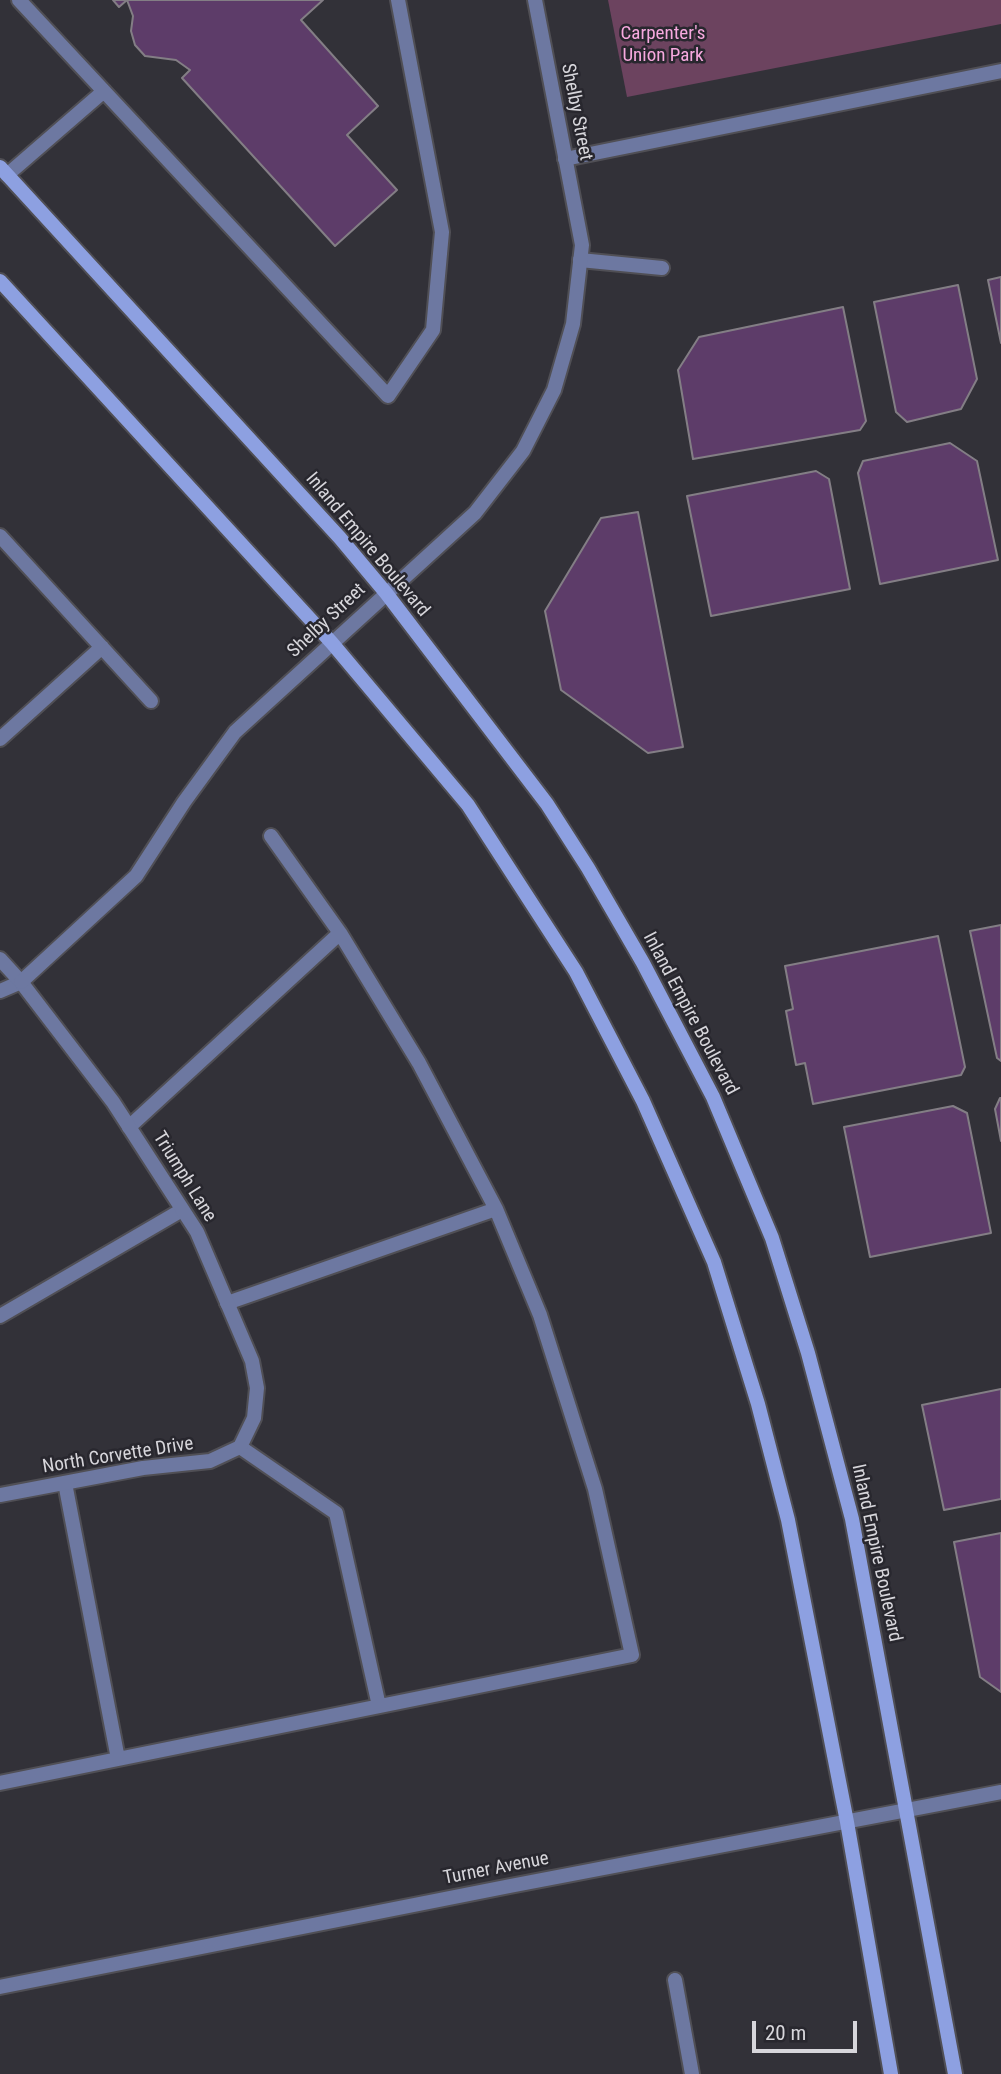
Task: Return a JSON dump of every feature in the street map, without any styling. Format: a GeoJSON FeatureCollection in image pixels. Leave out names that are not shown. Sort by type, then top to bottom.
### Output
{"type":"FeatureCollection","features":[{"type":"Feature","properties":{"kind":"main road","name":"Inland Empire Boulevard"},"geometry":{"type":"LineString","coordinates":[[4,171],[340,538],[386,593],[554,815],[643,963],[713,1097],[772,1238],[831,1435],[852,1519],[955,2074]]}},
{"type":"Feature","properties":{"kind":"main road"},"geometry":{"type":"LineString","coordinates":[[0,281],[332,643],[468,805],[576,972],[643,1101],[714,1262],[758,1404],[788,1520],[891,2074]]}},
{"type":"Feature","properties":{"kind":"street"},"geometry":{"type":"LineString","coordinates":[[19,0],[388,396],[433,330],[442,232],[398,0]]}},
{"type":"Feature","properties":{"kind":"street","name":"Shelby Street"},"geometry":{"type":"LineString","coordinates":[[20,982],[136,876],[184,802],[235,732],[475,513],[523,451],[554,390],[573,324],[582,245],[536,0]]}},
{"type":"Feature","properties":{"kind":"street"},"geometry":{"type":"LineString","coordinates":[[565,159],[1001,71]]}},
{"type":"Feature","properties":{"kind":"street"},"geometry":{"type":"LineString","coordinates":[[4,171],[104,91]]}},
{"type":"Feature","properties":{"kind":"street"},"geometry":{"type":"LineString","coordinates":[[580,260],[662,268]]}},
{"type":"Feature","properties":{"kind":"street"},"geometry":{"type":"LineString","coordinates":[[0,536],[151,701]]}},
{"type":"Feature","properties":{"kind":"street"},"geometry":{"type":"LineString","coordinates":[[0,739],[102,647]]}},
{"type":"Feature","properties":{"kind":"street"},"geometry":{"type":"LineString","coordinates":[[0,1783],[632,1655],[595,1489],[540,1315],[496,1209],[419,1063],[340,933],[271,836]]}},
{"type":"Feature","properties":{"kind":"street"},"geometry":{"type":"LineString","coordinates":[[129,1126],[340,933]]}},
{"type":"Feature","properties":{"kind":"street","name":"Triumph Lane"},"geometry":{"type":"LineString","coordinates":[[0,959],[113,1102],[197,1232],[252,1360],[257,1388],[254,1418],[240,1447]]}},
{"type":"Feature","properties":{"kind":"street"},"geometry":{"type":"LineString","coordinates":[[0,990],[20,982]]}},
{"type":"Feature","properties":{"kind":"street"},"geometry":{"type":"LineString","coordinates":[[227,1303],[496,1209]]}},
{"type":"Feature","properties":{"kind":"street"},"geometry":{"type":"LineString","coordinates":[[0,1316],[183,1210]]}},
{"type":"Feature","properties":{"kind":"street"},"geometry":{"type":"LineString","coordinates":[[240,1447],[336,1513],[379,1706]]}},
{"type":"Feature","properties":{"kind":"street","name":"North Corvette Drive"},"geometry":{"type":"LineString","coordinates":[[0,1495],[143,1468],[210,1461],[240,1447]]}},
{"type":"Feature","properties":{"kind":"street"},"geometry":{"type":"LineString","coordinates":[[65,1483],[118,1759]]}},
{"type":"Feature","properties":{"kind":"street","name":"Turner Avenue"},"geometry":{"type":"LineString","coordinates":[[0,1987],[1001,1792]]}},
{"type":"Feature","properties":{"kind":"street"},"geometry":{"type":"LineString","coordinates":[[675,1980],[692,2074]]}},
{"type":"Feature","properties":{"kind":"green space","name":"Carpenter's Union Park"},"geometry":{"type":"Polygon","coordinates":[[[608,0],[1001,0],[1001,24],[627,97],[608,0]]]}},
{"type":"Feature","properties":{"kind":"building"},"geometry":{"type":"Polygon","coordinates":[[[113,0],[127,0],[119,7],[113,0]]]}},
{"type":"Feature","properties":{"kind":"building"},"geometry":{"type":"Polygon","coordinates":[[[127,0],[323,0],[301,20],[378,106],[347,135],[397,190],[335,246],[182,78],[190,70],[176,60],[145,56],[135,45],[131,31],[133,16],[127,0]]]}},
{"type":"Feature","properties":{"kind":"building"},"geometry":{"type":"Polygon","coordinates":[[[1001,277],[1001,343],[988,280],[1001,277]]]}},
{"type":"Feature","properties":{"kind":"building"},"geometry":{"type":"Polygon","coordinates":[[[958,285],[977,379],[961,409],[907,422],[896,412],[874,302],[958,285]]]}},
{"type":"Feature","properties":{"kind":"building"},"geometry":{"type":"Polygon","coordinates":[[[843,307],[866,421],[860,430],[693,459],[678,370],[699,337],[843,307]]]}},
{"type":"Feature","properties":{"kind":"building"},"geometry":{"type":"Polygon","coordinates":[[[950,443],[977,461],[998,560],[880,584],[858,473],[863,461],[950,443]]]}},
{"type":"Feature","properties":{"kind":"building"},"geometry":{"type":"Polygon","coordinates":[[[816,471],[829,479],[850,589],[711,616],[687,496],[816,471]]]}},
{"type":"Feature","properties":{"kind":"building"},"geometry":{"type":"Polygon","coordinates":[[[638,512],[683,747],[648,753],[561,690],[545,611],[601,518],[638,512]]]}},
{"type":"Feature","properties":{"kind":"building"},"geometry":{"type":"Polygon","coordinates":[[[1001,925],[1001,1061],[997,1058],[970,931],[1001,925]]]}},
{"type":"Feature","properties":{"kind":"building"},"geometry":{"type":"Polygon","coordinates":[[[938,936],[965,1067],[961,1075],[813,1104],[805,1063],[796,1065],[786,1011],[793,1009],[785,966],[938,936]]]}},
{"type":"Feature","properties":{"kind":"building"},"geometry":{"type":"Polygon","coordinates":[[[1001,1098],[1001,1141],[995,1109],[1001,1098]]]}},
{"type":"Feature","properties":{"kind":"building"},"geometry":{"type":"Polygon","coordinates":[[[953,1106],[967,1113],[991,1233],[870,1257],[844,1127],[953,1106]]]}},
{"type":"Feature","properties":{"kind":"building"},"geometry":{"type":"Polygon","coordinates":[[[1001,1389],[1001,1499],[944,1510],[922,1405],[1001,1389]]]}},
{"type":"Feature","properties":{"kind":"building"},"geometry":{"type":"Polygon","coordinates":[[[1001,1533],[1001,1692],[980,1677],[954,1542],[1001,1533]]]}}]}
